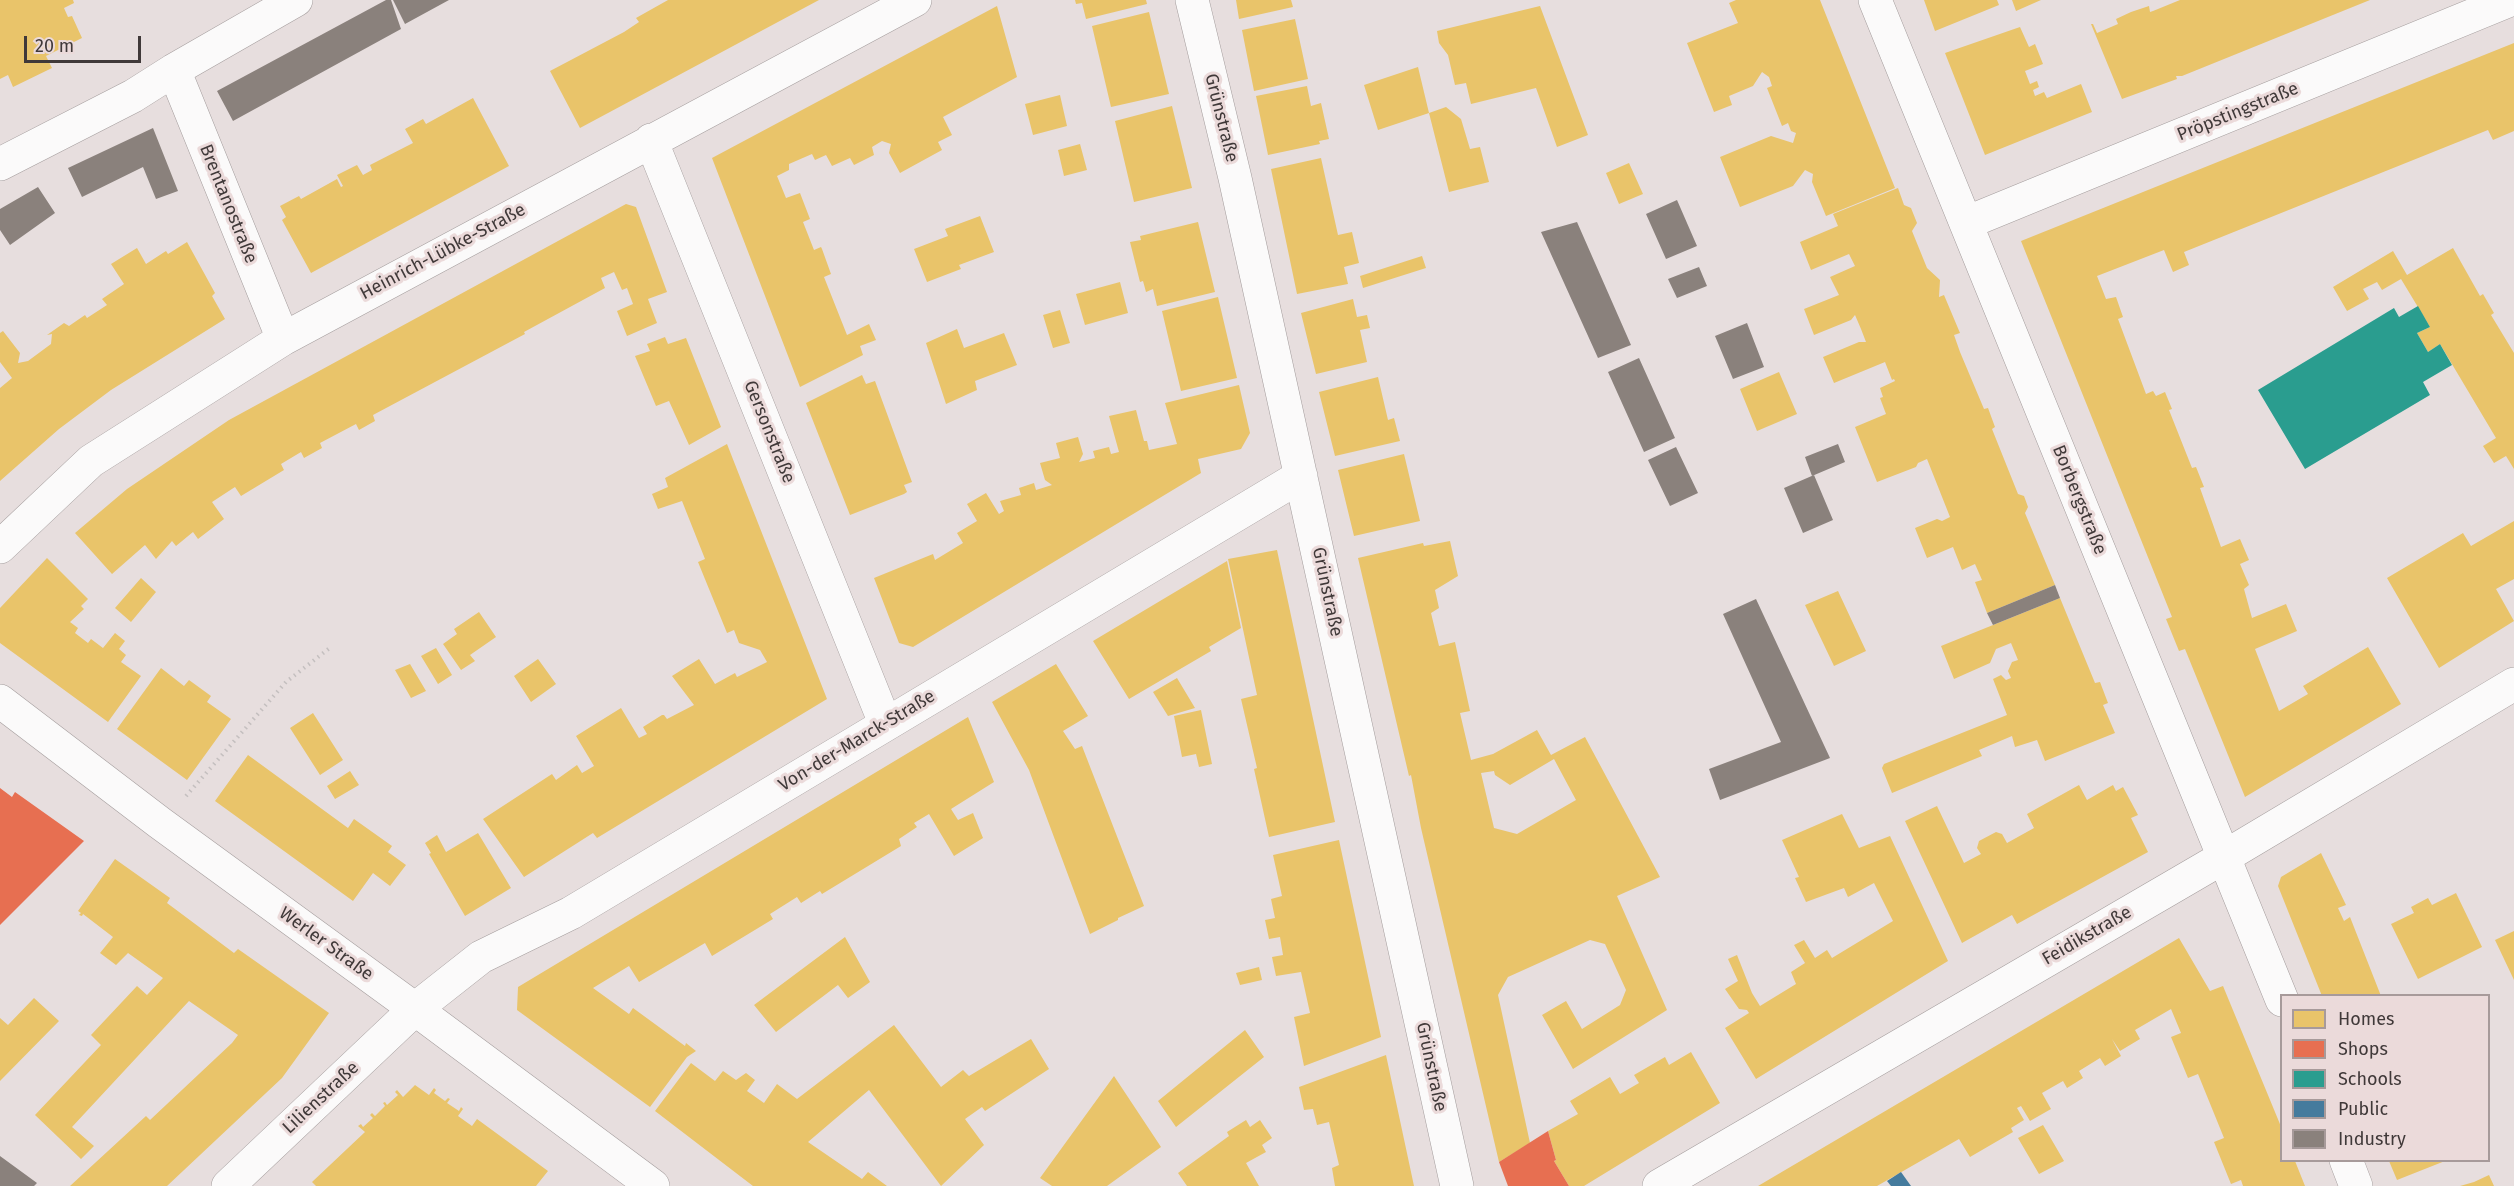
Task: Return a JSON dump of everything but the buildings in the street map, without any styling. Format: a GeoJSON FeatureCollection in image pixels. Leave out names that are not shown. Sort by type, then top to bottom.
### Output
{"type":"FeatureCollection","features":[{"type":"Feature","properties":{"kind":"street"},"geometry":{"type":"LineString","coordinates":[[0,164],[133,96],[296,0]]}},
{"type":"Feature","properties":{"kind":"street","name":"Heinrich-Lübke-Straße"},"geometry":{"type":"LineString","coordinates":[[0,547],[91,461],[283,339],[915,0]]}},
{"type":"Feature","properties":{"kind":"street","name":"Grünstraße"},"geometry":{"type":"LineString","coordinates":[[1192,0],[1235,178],[1457,1186]]}},
{"type":"Feature","properties":{"kind":"street","name":"Borbergstraße"},"geometry":{"type":"LineString","coordinates":[[1875,0],[2280,995]]}},
{"type":"Feature","properties":{"kind":"street","name":"Pröpstingstraße"},"geometry":{"type":"LineString","coordinates":[[1966,223],[2510,0]]}},
{"type":"Feature","properties":{"kind":"street","name":"Brentanostraße"},"geometry":{"type":"LineString","coordinates":[[174,70],[283,339]]}},
{"type":"Feature","properties":{"kind":"street","name":"Gersonstraße"},"geometry":{"type":"LineString","coordinates":[[651,140],[885,723]]}},
{"type":"Feature","properties":{"kind":"street","name":"Von-der-Marck-Straße"},"geometry":{"type":"LineString","coordinates":[[415,1009],[481,957],[571,913],[1301,476]]}},
{"type":"Feature","properties":{"kind":"street","name":"Feidikstraße"},"geometry":{"type":"LineString","coordinates":[[1659,1186],[2224,857],[2514,684]]}},
{"type":"Feature","properties":{"kind":"street","name":"Werler Straße"},"geometry":{"type":"LineString","coordinates":[[0,700],[160,824],[415,1009],[653,1186]]}},
{"type":"Feature","properties":{"kind":"street","name":"Lilienstraße"},"geometry":{"type":"LineString","coordinates":[[228,1186],[415,1009]]}},
{"type":"Feature","properties":{"kind":"street"},"geometry":{"type":"LineString","coordinates":[[2346,1162],[2356,1186]]}},
{"type":"Feature","properties":{"kind":"path"},"geometry":{"type":"LineString","coordinates":[[160,824],[286,682],[332,647]]}}]}
